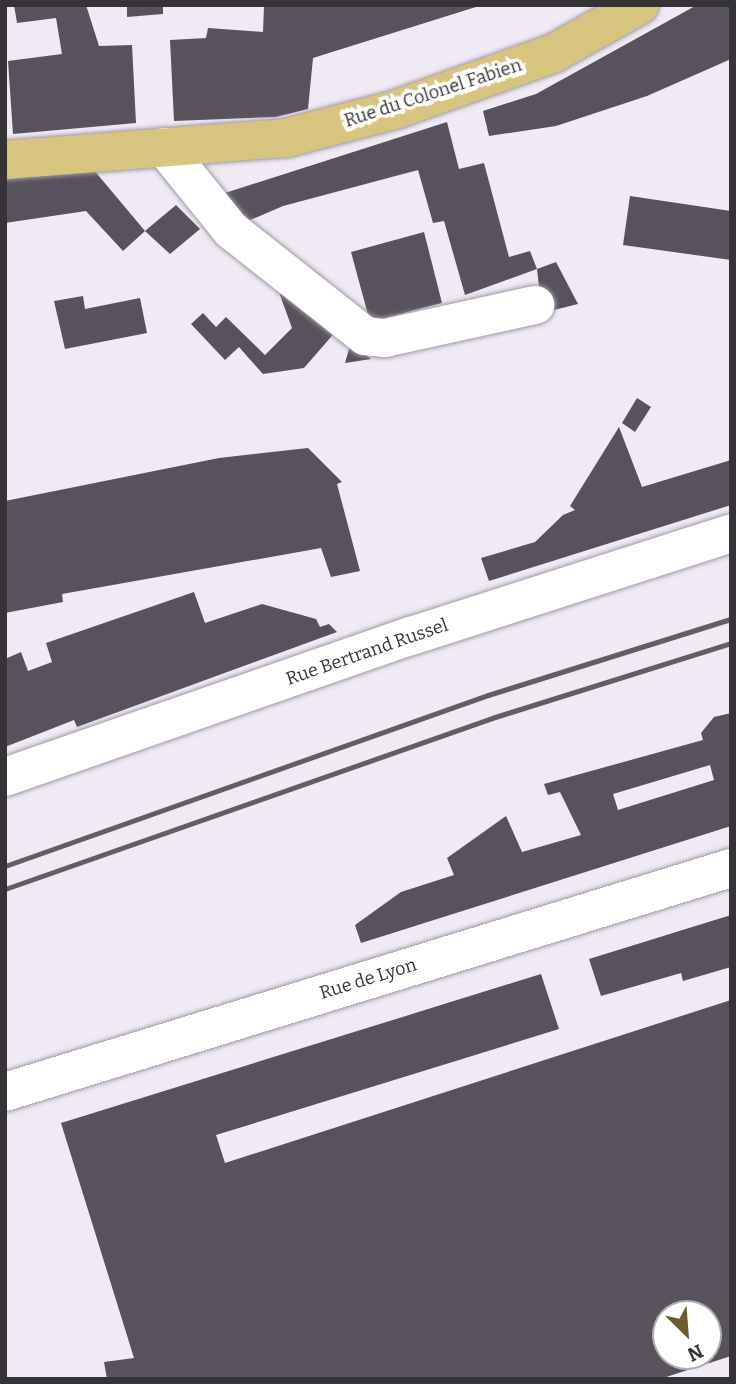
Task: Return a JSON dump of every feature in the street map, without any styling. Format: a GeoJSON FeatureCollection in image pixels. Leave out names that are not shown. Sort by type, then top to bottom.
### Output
{"type":"FeatureCollection","features":[{"type":"Feature","properties":{"kind":"main road","name":"Rue du Colonel Fabien"},"geometry":{"type":"LineString","coordinates":[[5,160],[286,138],[397,109],[554,53],[596,16],[640,5]]}},
{"type":"Feature","properties":{"kind":"street"},"geometry":{"type":"LineString","coordinates":[[164,147],[231,230],[365,336],[385,338],[535,305]]}},
{"type":"Feature","properties":{"kind":"street","name":"Rue Bertrand Russel"},"geometry":{"type":"LineString","coordinates":[[5,777],[411,636],[731,533]]}},
{"type":"Feature","properties":{"kind":"street","name":"Rue de Lyon"},"geometry":{"type":"LineString","coordinates":[[8,1085],[731,868]]}},
{"type":"Feature","properties":{"kind":"building"},"geometry":{"type":"Polygon","coordinates":[[[14,5],[86,5],[99,46],[132,45],[136,123],[13,134],[8,61],[62,54],[56,18],[17,23],[14,5]]]}},
{"type":"Feature","properties":{"kind":"building"},"geometry":{"type":"Polygon","coordinates":[[[127,5],[163,5],[163,14],[127,17],[127,5]]]}},
{"type":"Feature","properties":{"kind":"building"},"geometry":{"type":"Polygon","coordinates":[[[264,5],[479,6],[313,58],[308,109],[276,117],[174,121],[170,40],[206,38],[208,28],[263,32],[264,5]]]}},
{"type":"Feature","properties":{"kind":"building"},"geometry":{"type":"Polygon","coordinates":[[[697,5],[731,5],[731,59],[647,96],[556,126],[489,136],[483,111],[536,94],[697,5]]]}},
{"type":"Feature","properties":{"kind":"building"},"geometry":{"type":"Polygon","coordinates":[[[447,122],[459,169],[484,163],[509,257],[530,251],[537,269],[465,295],[444,221],[433,223],[418,170],[283,206],[248,221],[225,193],[447,122]]]}},
{"type":"Feature","properties":{"kind":"building"},"geometry":{"type":"Polygon","coordinates":[[[93,169],[145,231],[123,251],[86,211],[5,223],[5,179],[93,169]]]}},
{"type":"Feature","properties":{"kind":"building"},"geometry":{"type":"Polygon","coordinates":[[[630,196],[731,211],[731,260],[623,245],[630,196]]]}},
{"type":"Feature","properties":{"kind":"building"},"geometry":{"type":"Polygon","coordinates":[[[176,205],[200,229],[170,254],[145,231],[176,205]]]}},
{"type":"Feature","properties":{"kind":"building"},"geometry":{"type":"Polygon","coordinates":[[[424,232],[442,303],[370,322],[351,252],[424,232]]]}},
{"type":"Feature","properties":{"kind":"building"},"geometry":{"type":"Polygon","coordinates":[[[556,262],[578,304],[542,313],[537,269],[556,262]]]}},
{"type":"Feature","properties":{"kind":"building"},"geometry":{"type":"Polygon","coordinates":[[[286,288],[337,330],[304,368],[263,374],[239,347],[225,360],[191,324],[203,313],[216,327],[226,317],[265,355],[292,328],[280,295],[286,288]]]}},
{"type":"Feature","properties":{"kind":"building"},"geometry":{"type":"Polygon","coordinates":[[[83,296],[85,309],[140,298],[147,333],[65,349],[54,301],[83,296]]]}},
{"type":"Feature","properties":{"kind":"building"},"geometry":{"type":"Polygon","coordinates":[[[351,342],[371,359],[345,363],[351,342]]]}},
{"type":"Feature","properties":{"kind":"building"},"geometry":{"type":"Polygon","coordinates":[[[637,398],[651,407],[635,432],[622,423],[637,398]]]}},
{"type":"Feature","properties":{"kind":"building"},"geometry":{"type":"Polygon","coordinates":[[[619,427],[642,487],[731,460],[731,505],[489,581],[481,558],[535,542],[563,515],[575,510],[570,506],[619,427]]]}},
{"type":"Feature","properties":{"kind":"building"},"geometry":{"type":"Polygon","coordinates":[[[308,448],[342,482],[337,484],[360,571],[331,577],[321,548],[62,594],[63,602],[5,613],[5,501],[219,458],[308,448]]]}},
{"type":"Feature","properties":{"kind":"building"},"geometry":{"type":"Polygon","coordinates":[[[194,592],[205,623],[262,604],[316,619],[320,627],[329,624],[337,632],[77,727],[74,720],[5,747],[5,659],[21,652],[28,671],[52,662],[46,643],[194,592]]]}},
{"type":"Feature","properties":{"kind":"building"},"geometry":{"type":"Polygon","coordinates":[[[731,713],[731,826],[361,943],[355,925],[401,892],[454,875],[447,858],[506,816],[522,852],[581,835],[560,792],[548,795],[544,784],[703,740],[701,733],[714,717],[731,713]],[[710,765],[613,794],[618,810],[714,780],[710,765]]]}},
{"type":"Feature","properties":{"kind":"building"},"geometry":{"type":"Polygon","coordinates":[[[731,915],[731,967],[683,981],[681,973],[601,996],[589,959],[731,915]]]}},
{"type":"Feature","properties":{"kind":"building"},"geometry":{"type":"Polygon","coordinates":[[[541,974],[559,1029],[216,1135],[225,1163],[731,1000],[731,1356],[722,1359],[722,1300],[652,1300],[652,1370],[688,1370],[660,1379],[107,1379],[104,1362],[134,1358],[61,1123],[541,974]]]}},
{"type":"Feature","properties":{"kind":"railway"},"geometry":{"type":"LineString","coordinates":[[5,866],[488,695],[731,619]]}},
{"type":"Feature","properties":{"kind":"railway"},"geometry":{"type":"LineString","coordinates":[[5,889],[495,717],[731,643]]}}]}
